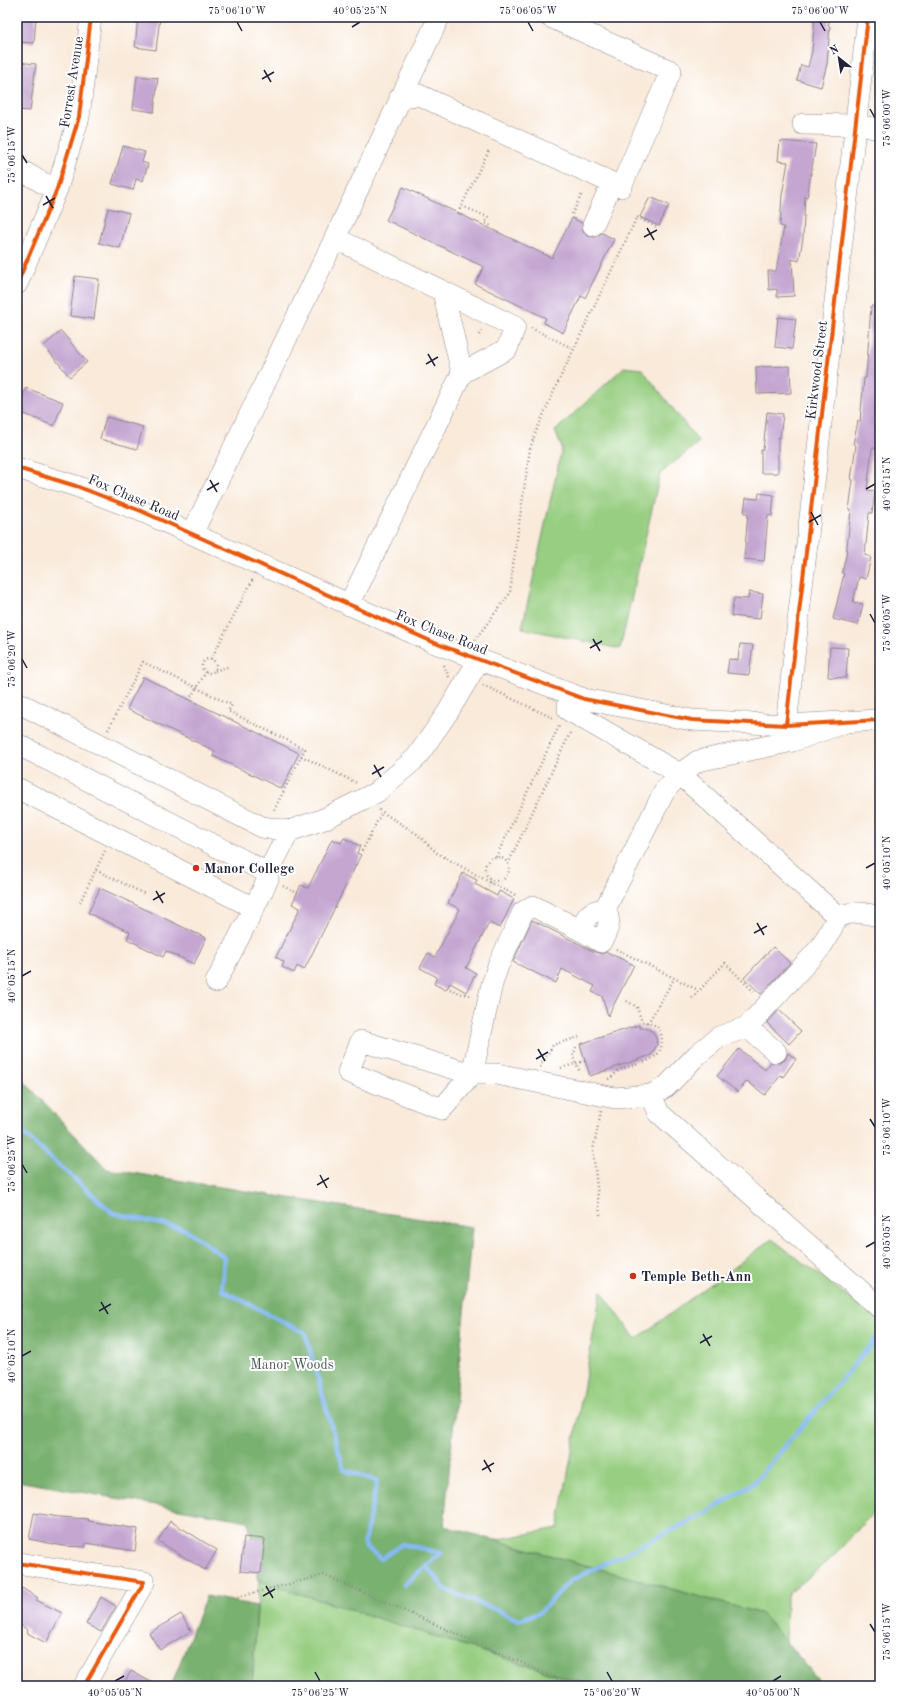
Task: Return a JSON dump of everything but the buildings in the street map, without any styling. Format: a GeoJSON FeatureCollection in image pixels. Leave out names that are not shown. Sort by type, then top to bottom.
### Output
{"type":"FeatureCollection","features":[{"type":"Feature","properties":{"kind":"street","name":"Forrest Avenue"},"geometry":{"type":"LineString","coordinates":[[17,284],[57,189],[79,117],[91,17]]}},
{"type":"Feature","properties":{"kind":"street"},"geometry":{"type":"LineString","coordinates":[[192,534],[335,238],[400,96],[439,17]]}},
{"type":"Feature","properties":{"kind":"street"},"geometry":{"type":"LineString","coordinates":[[400,96],[419,95],[621,187],[671,71],[550,17]]}},
{"type":"Feature","properties":{"kind":"street","name":"Kirkwood Street"},"geometry":{"type":"LineString","coordinates":[[786,725],[868,17]]}},
{"type":"Feature","properties":{"kind":"street"},"geometry":{"type":"LineString","coordinates":[[804,124],[856,125],[880,129]]}},
{"type":"Feature","properties":{"kind":"street"},"geometry":{"type":"LineString","coordinates":[[17,168],[57,189]]}},
{"type":"Feature","properties":{"kind":"street"},"geometry":{"type":"LineString","coordinates":[[593,225],[612,183]]}},
{"type":"Feature","properties":{"kind":"street"},"geometry":{"type":"LineString","coordinates":[[335,238],[515,327],[507,349],[462,373],[349,605]]}},
{"type":"Feature","properties":{"kind":"street"},"geometry":{"type":"LineString","coordinates":[[443,292],[462,373]]}},
{"type":"Feature","properties":{"kind":"street","name":"Fox Chase Road"},"geometry":{"type":"LineString","coordinates":[[17,468],[76,486],[142,511],[435,643],[476,651],[569,694],[584,699],[692,720],[786,725],[880,720]]}},
{"type":"Feature","properties":{"kind":"street"},"geometry":{"type":"LineString","coordinates":[[17,702],[262,827],[289,830],[324,819],[371,796],[416,758],[448,712],[476,651]]}},
{"type":"Feature","properties":{"kind":"street"},"geometry":{"type":"LineString","coordinates":[[569,694],[568,710],[680,774],[838,917]]}},
{"type":"Feature","properties":{"kind":"street"},"geometry":{"type":"LineString","coordinates":[[605,910],[665,790],[680,774],[698,762],[793,741],[846,722]]}},
{"type":"Feature","properties":{"kind":"street"},"geometry":{"type":"LineString","coordinates":[[17,744],[268,873]]}},
{"type":"Feature","properties":{"kind":"street"},"geometry":{"type":"LineString","coordinates":[[17,788],[254,908]]}},
{"type":"Feature","properties":{"kind":"street"},"geometry":{"type":"LineString","coordinates":[[216,982],[268,879],[268,873],[289,830]]}},
{"type":"Feature","properties":{"kind":"street"},"geometry":{"type":"LineString","coordinates":[[605,910],[609,918],[609,929],[601,942],[533,906],[524,912],[498,966],[472,1074],[442,1109],[348,1072],[361,1041],[472,1074],[497,1074],[531,1081],[604,1088],[615,1098],[651,1095],[666,1087],[697,1055],[719,1037],[747,1027],[821,947],[838,917],[850,913],[868,913],[880,917]]}},
{"type":"Feature","properties":{"kind":"street"},"geometry":{"type":"LineString","coordinates":[[582,932],[586,917],[595,910],[605,910]]}},
{"type":"Feature","properties":{"kind":"street"},"geometry":{"type":"LineString","coordinates":[[747,1027],[776,1052]]}},
{"type":"Feature","properties":{"kind":"street"},"geometry":{"type":"LineString","coordinates":[[651,1095],[659,1113],[880,1308]]}},
{"type":"Feature","properties":{"kind":"street"},"geometry":{"type":"LineString","coordinates":[[17,1563],[144,1582],[84,1686]]}},
{"type":"Feature","properties":{"kind":"path"},"geometry":{"type":"LineString","coordinates":[[458,213],[489,150]]}},
{"type":"Feature","properties":{"kind":"path"},"geometry":{"type":"LineString","coordinates":[[572,214],[582,194]]}},
{"type":"Feature","properties":{"kind":"path"},"geometry":{"type":"LineString","coordinates":[[462,206],[488,217],[485,223],[491,226]]}},
{"type":"Feature","properties":{"kind":"path"},"geometry":{"type":"LineString","coordinates":[[476,651],[510,593],[530,449],[535,434],[574,348],[637,217],[657,227]]}},
{"type":"Feature","properties":{"kind":"path"},"geometry":{"type":"LineString","coordinates":[[515,327],[527,327],[574,348]]}},
{"type":"Feature","properties":{"kind":"path"},"geometry":{"type":"LineString","coordinates":[[212,659],[254,576]]}},
{"type":"Feature","properties":{"kind":"path"},"geometry":{"type":"LineString","coordinates":[[212,659],[206,659],[202,664],[202,668],[206,672],[210,673],[230,666]]}},
{"type":"Feature","properties":{"kind":"path"},"geometry":{"type":"LineString","coordinates":[[212,659],[216,664],[214,671]]}},
{"type":"Feature","properties":{"kind":"path"},"geometry":{"type":"LineString","coordinates":[[101,745],[143,662],[232,705],[228,711],[305,749],[274,810]]}},
{"type":"Feature","properties":{"kind":"path"},"geometry":{"type":"LineString","coordinates":[[189,700],[206,672]]}},
{"type":"Feature","properties":{"kind":"path"},"geometry":{"type":"LineString","coordinates":[[479,683],[542,712],[560,723],[496,857]]}},
{"type":"Feature","properties":{"kind":"path"},"geometry":{"type":"LineString","coordinates":[[491,882],[497,882],[505,879],[509,872],[508,864],[578,716]]}},
{"type":"Feature","properties":{"kind":"path"},"geometry":{"type":"LineString","coordinates":[[301,756],[360,785]]}},
{"type":"Feature","properties":{"kind":"path"},"geometry":{"type":"LineString","coordinates":[[376,807],[416,834],[437,853],[529,901],[533,906]]}},
{"type":"Feature","properties":{"kind":"path"},"geometry":{"type":"LineString","coordinates":[[362,851],[382,812]]}},
{"type":"Feature","properties":{"kind":"path"},"geometry":{"type":"LineString","coordinates":[[80,902],[112,836]]}},
{"type":"Feature","properties":{"kind":"path"},"geometry":{"type":"LineString","coordinates":[[491,882],[484,869],[487,861],[496,857],[503,858],[508,864]]}},
{"type":"Feature","properties":{"kind":"path"},"geometry":{"type":"LineString","coordinates":[[96,870],[145,894]]}},
{"type":"Feature","properties":{"kind":"path"},"geometry":{"type":"LineString","coordinates":[[486,890],[491,882]]}},
{"type":"Feature","properties":{"kind":"path"},"geometry":{"type":"LineString","coordinates":[[601,942],[698,990]]}},
{"type":"Feature","properties":{"kind":"path"},"geometry":{"type":"LineString","coordinates":[[692,998],[725,963],[767,1005]]}},
{"type":"Feature","properties":{"kind":"path"},"geometry":{"type":"LineString","coordinates":[[648,1023],[674,979]]}},
{"type":"Feature","properties":{"kind":"path"},"geometry":{"type":"LineString","coordinates":[[450,989],[462,994],[490,995]]}},
{"type":"Feature","properties":{"kind":"path"},"geometry":{"type":"LineString","coordinates":[[600,1215],[593,1150],[604,1088],[619,1070],[647,1061],[657,1055],[662,1048],[660,1031],[655,1025],[642,1022],[637,1007],[625,1000]]}},
{"type":"Feature","properties":{"kind":"path"},"geometry":{"type":"LineString","coordinates":[[531,1081],[553,1045],[579,1036]]}},
{"type":"Feature","properties":{"kind":"path"},"geometry":{"type":"LineString","coordinates":[[576,1047],[573,1058],[582,1075]]}},
{"type":"Feature","properties":{"kind":"path"},"geometry":{"type":"LineString","coordinates":[[557,1070],[585,1061]]}},
{"type":"Feature","properties":{"kind":"path"},"geometry":{"type":"LineString","coordinates":[[604,1088],[612,1077]]}},
{"type":"Feature","properties":{"kind":"path"},"geometry":{"type":"LineString","coordinates":[[238,1597],[324,1575],[574,1686]]}},
{"type":"Feature","properties":{"kind":"green space"},"geometry":{"type":"Polygon","coordinates":[[[624,367],[642,369],[699,442],[660,474],[620,649],[522,628],[562,448],[555,431],[624,367]]]}},
{"type":"Feature","properties":{"kind":"green space","name":"Manor Woods"},"geometry":{"type":"Polygon","coordinates":[[[17,1074],[107,1169],[472,1227],[444,1526],[762,1614],[824,1686],[593,1686],[259,1581],[248,1521],[17,1481],[17,1074]]]}},
{"type":"Feature","properties":{"kind":"green space"},"geometry":{"type":"Polygon","coordinates":[[[772,1239],[880,1321],[880,1505],[832,1558],[787,1595],[786,1642],[762,1614],[495,1540],[558,1528],[601,1291],[636,1339],[772,1239]]]}},
{"type":"Feature","properties":{"kind":"green space"},"geometry":{"type":"Polygon","coordinates":[[[259,1581],[593,1686],[252,1686],[259,1581]]]}},
{"type":"Feature","properties":{"kind":"green space"},"geometry":{"type":"Polygon","coordinates":[[[206,1596],[257,1606],[252,1686],[171,1686],[206,1596]]]}},
{"type":"Feature","properties":{"kind":"waterway"},"geometry":{"type":"LineString","coordinates":[[17,1128],[113,1213],[187,1230],[224,1257],[222,1290],[305,1333],[344,1470],[377,1481],[364,1545],[381,1559],[402,1544],[441,1553],[404,1585]]}},
{"type":"Feature","properties":{"kind":"waterway"},"geometry":{"type":"LineString","coordinates":[[426,1566],[446,1590],[518,1620],[539,1613],[570,1581],[706,1513],[754,1483],[880,1334]]}},
{"type":"Feature","properties":{"kind":"cycle path"},"geometry":{"type":"LineString","coordinates":[[17,284],[57,189],[79,117],[91,17]]}},
{"type":"Feature","properties":{"kind":"cycle path"},"geometry":{"type":"LineString","coordinates":[[786,725],[868,17]]}},
{"type":"Feature","properties":{"kind":"cycle path"},"geometry":{"type":"LineString","coordinates":[[17,468],[76,486],[141,511],[435,643],[584,699],[692,720],[786,725],[880,720]]}},
{"type":"Feature","properties":{"kind":"cycle path"},"geometry":{"type":"LineString","coordinates":[[17,1563],[144,1582],[84,1686]]}},
{"type":"Feature","properties":{"kind":"place","name":"Manor College"},"geometry":{"type":"Point","coordinates":[196,868]}},
{"type":"Feature","properties":{"kind":"place","name":"Temple Beth-Ann"},"geometry":{"type":"Point","coordinates":[633,1276]}}]}
